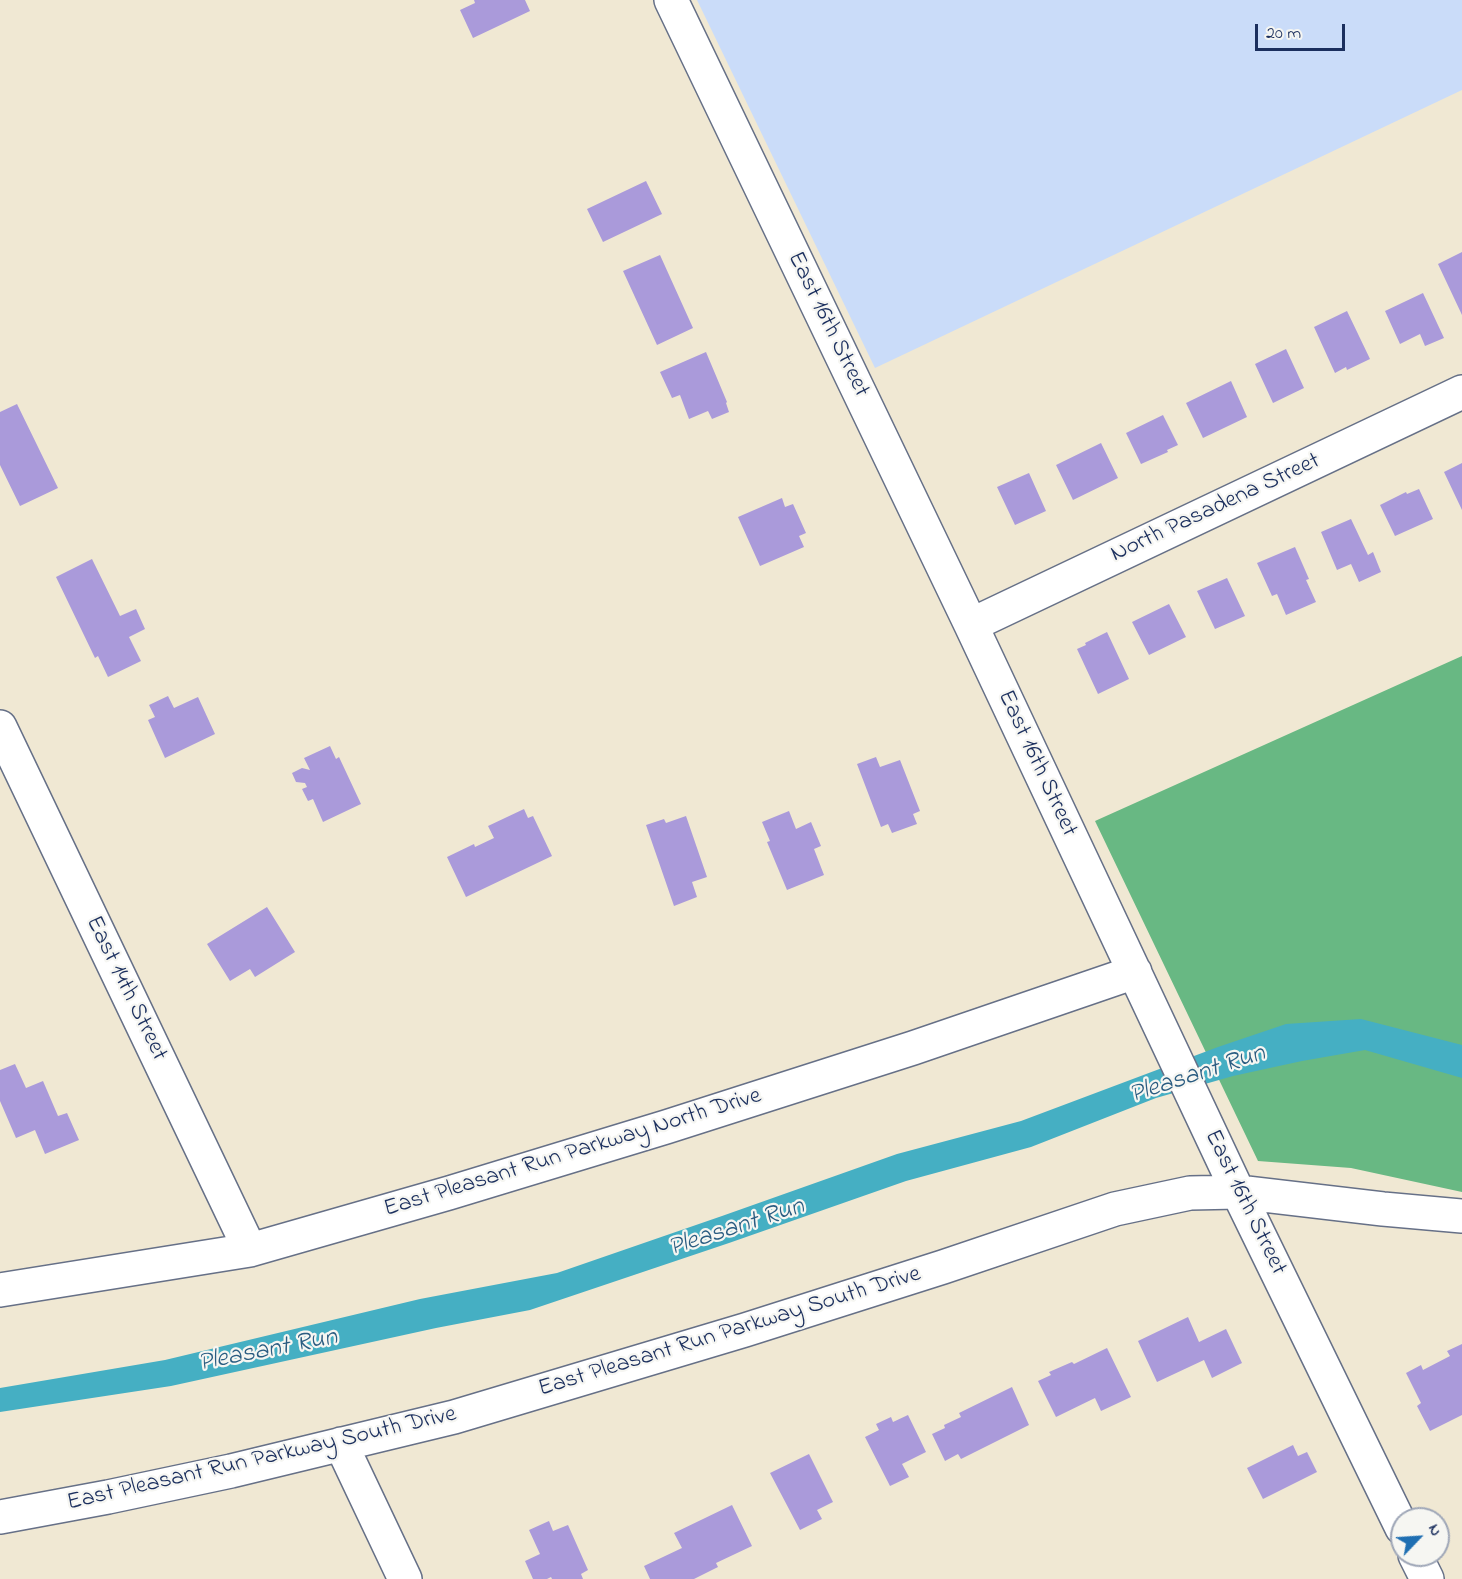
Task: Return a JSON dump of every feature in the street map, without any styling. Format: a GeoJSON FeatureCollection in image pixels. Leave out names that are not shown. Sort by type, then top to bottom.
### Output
{"type":"FeatureCollection","features":[{"type":"Feature","properties":{"kind":"street","name":"East 16th Street"},"geometry":{"type":"LineString","coordinates":[[671,0],[971,625],[1191,1095],[1392,1507]]}},
{"type":"Feature","properties":{"kind":"street","name":"North Pasadena Street"},"geometry":{"type":"LineString","coordinates":[[971,625],[1462,392]]}},
{"type":"Feature","properties":{"kind":"street","name":"East 14th Street"},"geometry":{"type":"LineString","coordinates":[[0,728],[250,1250]]}},
{"type":"Feature","properties":{"kind":"street","name":"East Pleasant Run Parkway North Drive"},"geometry":{"type":"LineString","coordinates":[[0,1290],[250,1250],[666,1127],[913,1048],[1135,972]]}},
{"type":"Feature","properties":{"kind":"street","name":"East Pleasant Run Parkway South Drive"},"geometry":{"type":"LineString","coordinates":[[0,1517],[186,1480],[454,1417],[723,1337],[910,1278],[1115,1209],[1190,1192],[1238,1192],[1462,1216]]}},
{"type":"Feature","properties":{"kind":"street"},"geometry":{"type":"LineString","coordinates":[[341,1444],[405,1579]]}},
{"type":"Feature","properties":{"kind":"shaded area"},"geometry":{"type":"Polygon","coordinates":[[[697,0],[1462,0],[1462,90],[875,368],[697,0]]]}},
{"type":"Feature","properties":{"kind":"green space"},"geometry":{"type":"Polygon","coordinates":[[[1462,656],[1462,1192],[1351,1168],[1258,1161],[1095,821],[1462,656]]]}},
{"type":"Feature","properties":{"kind":"water","name":"Pleasant Run"},"geometry":{"type":"Polygon","coordinates":[[[1361,1019],[1462,1045],[1462,1078],[1365,1050],[1233,1076],[1156,1098],[1031,1147],[906,1181],[530,1310],[436,1328],[171,1386],[0,1412],[0,1388],[165,1360],[420,1299],[557,1273],[897,1154],[1021,1121],[1286,1024],[1361,1019]]]}},
{"type":"Feature","properties":{"kind":"building"},"geometry":{"type":"Polygon","coordinates":[[[474,0],[525,0],[530,11],[473,38],[460,10],[475,3],[474,0]]]}},
{"type":"Feature","properties":{"kind":"building"},"geometry":{"type":"Polygon","coordinates":[[[646,181],[662,214],[603,242],[587,209],[646,181]]]}},
{"type":"Feature","properties":{"kind":"building"},"geometry":{"type":"Polygon","coordinates":[[[1462,252],[1462,315],[1438,264],[1462,252]]]}},
{"type":"Feature","properties":{"kind":"building"},"geometry":{"type":"Polygon","coordinates":[[[660,255],[693,328],[657,345],[623,271],[660,255]]]}},
{"type":"Feature","properties":{"kind":"building"},"geometry":{"type":"Polygon","coordinates":[[[1423,293],[1444,338],[1425,346],[1420,334],[1400,344],[1385,311],[1423,293]]]}},
{"type":"Feature","properties":{"kind":"building"},"geometry":{"type":"Polygon","coordinates":[[[1347,311],[1370,359],[1335,373],[1314,327],[1347,311]]]}},
{"type":"Feature","properties":{"kind":"building"},"geometry":{"type":"Polygon","coordinates":[[[1286,349],[1304,388],[1273,403],[1255,364],[1286,349]]]}},
{"type":"Feature","properties":{"kind":"building"},"geometry":{"type":"Polygon","coordinates":[[[706,352],[729,412],[712,419],[708,411],[689,419],[680,395],[672,398],[660,372],[706,352]]]}},
{"type":"Feature","properties":{"kind":"building"},"geometry":{"type":"Polygon","coordinates":[[[1231,381],[1247,417],[1203,438],[1186,403],[1231,381]]]}},
{"type":"Feature","properties":{"kind":"building"},"geometry":{"type":"Polygon","coordinates":[[[17,404],[58,488],[20,506],[0,465],[0,412],[17,404]]]}},
{"type":"Feature","properties":{"kind":"building"},"geometry":{"type":"Polygon","coordinates":[[[1163,415],[1178,445],[1141,464],[1126,433],[1163,415]]]}},
{"type":"Feature","properties":{"kind":"building"},"geometry":{"type":"Polygon","coordinates":[[[1101,443],[1118,478],[1073,500],[1056,465],[1101,443]]]}},
{"type":"Feature","properties":{"kind":"building"},"geometry":{"type":"Polygon","coordinates":[[[1462,463],[1462,510],[1444,472],[1462,463]]]}},
{"type":"Feature","properties":{"kind":"building"},"geometry":{"type":"Polygon","coordinates":[[[1029,473],[1046,511],[1015,525],[997,487],[1029,473]]]}},
{"type":"Feature","properties":{"kind":"building"},"geometry":{"type":"Polygon","coordinates":[[[1419,489],[1433,519],[1395,536],[1380,505],[1406,492],[1407,494],[1419,489]]]}},
{"type":"Feature","properties":{"kind":"building"},"geometry":{"type":"Polygon","coordinates":[[[782,498],[785,507],[793,504],[806,533],[799,536],[804,547],[760,566],[738,517],[782,498]]]}},
{"type":"Feature","properties":{"kind":"building"},"geometry":{"type":"Polygon","coordinates":[[[1351,519],[1368,555],[1373,552],[1381,572],[1359,582],[1351,564],[1337,570],[1321,532],[1351,519]]]}},
{"type":"Feature","properties":{"kind":"building"},"geometry":{"type":"Polygon","coordinates":[[[1295,547],[1316,602],[1286,615],[1277,594],[1272,596],[1257,563],[1295,547]]]}},
{"type":"Feature","properties":{"kind":"building"},"geometry":{"type":"Polygon","coordinates":[[[92,559],[120,616],[136,609],[145,629],[129,637],[141,661],[108,677],[98,656],[95,658],[56,577],[92,559]]]}},
{"type":"Feature","properties":{"kind":"building"},"geometry":{"type":"Polygon","coordinates":[[[1227,578],[1245,616],[1215,629],[1197,591],[1227,578]]]}},
{"type":"Feature","properties":{"kind":"building"},"geometry":{"type":"Polygon","coordinates":[[[1169,604],[1186,637],[1149,655],[1132,622],[1169,604]]]}},
{"type":"Feature","properties":{"kind":"building"},"geometry":{"type":"Polygon","coordinates":[[[1107,632],[1129,679],[1098,694],[1077,649],[1107,632]]]}},
{"type":"Feature","properties":{"kind":"building"},"geometry":{"type":"Polygon","coordinates":[[[168,696],[174,708],[198,697],[215,734],[165,758],[148,720],[155,717],[149,705],[168,696]]]}},
{"type":"Feature","properties":{"kind":"building"},"geometry":{"type":"Polygon","coordinates":[[[330,746],[336,759],[339,757],[361,804],[323,822],[313,799],[308,801],[302,789],[307,787],[305,783],[296,782],[292,773],[302,768],[310,770],[304,758],[330,746]]]}},
{"type":"Feature","properties":{"kind":"building"},"geometry":{"type":"Polygon","coordinates":[[[876,757],[880,767],[900,760],[920,811],[913,814],[917,824],[892,833],[888,824],[881,827],[857,764],[876,757]]]}},
{"type":"Feature","properties":{"kind":"building"},"geometry":{"type":"Polygon","coordinates":[[[524,809],[528,818],[533,816],[552,856],[466,897],[447,857],[474,844],[475,847],[494,838],[488,826],[524,809]]]}},
{"type":"Feature","properties":{"kind":"building"},"geometry":{"type":"Polygon","coordinates":[[[789,811],[796,829],[811,822],[821,846],[814,849],[824,875],[787,890],[767,842],[770,841],[762,822],[789,811]]]}},
{"type":"Feature","properties":{"kind":"building"},"geometry":{"type":"Polygon","coordinates":[[[686,816],[707,877],[692,882],[697,897],[674,906],[646,825],[664,819],[666,823],[686,816]]]}},
{"type":"Feature","properties":{"kind":"building"},"geometry":{"type":"Polygon","coordinates":[[[267,907],[295,952],[255,977],[250,969],[230,981],[207,944],[267,907]]]}},
{"type":"Feature","properties":{"kind":"building"},"geometry":{"type":"Polygon","coordinates":[[[15,1064],[26,1088],[43,1081],[58,1116],[67,1113],[79,1140],[45,1154],[35,1130],[16,1138],[0,1101],[0,1070],[15,1064]]]}},
{"type":"Feature","properties":{"kind":"building"},"geometry":{"type":"Polygon","coordinates":[[[1188,1317],[1199,1342],[1226,1329],[1242,1363],[1212,1378],[1204,1360],[1157,1382],[1138,1341],[1188,1317]]]}},
{"type":"Feature","properties":{"kind":"building"},"geometry":{"type":"Polygon","coordinates":[[[1462,1344],[1462,1415],[1430,1431],[1417,1406],[1421,1403],[1406,1373],[1421,1365],[1423,1370],[1450,1356],[1447,1351],[1462,1344]]]}},
{"type":"Feature","properties":{"kind":"building"},"geometry":{"type":"Polygon","coordinates":[[[1107,1348],[1131,1397],[1101,1411],[1095,1398],[1056,1417],[1038,1381],[1051,1375],[1049,1372],[1072,1362],[1074,1364],[1107,1348]]]}},
{"type":"Feature","properties":{"kind":"building"},"geometry":{"type":"Polygon","coordinates":[[[1012,1387],[1029,1425],[961,1459],[958,1454],[945,1461],[932,1434],[961,1417],[959,1413],[1012,1387]]]}},
{"type":"Feature","properties":{"kind":"building"},"geometry":{"type":"Polygon","coordinates":[[[908,1415],[926,1452],[902,1464],[909,1477],[890,1486],[865,1437],[879,1430],[876,1424],[891,1417],[893,1422],[908,1415]]]}},
{"type":"Feature","properties":{"kind":"building"},"geometry":{"type":"Polygon","coordinates":[[[1293,1445],[1298,1456],[1307,1452],[1317,1472],[1263,1499],[1247,1468],[1293,1445]]]}},
{"type":"Feature","properties":{"kind":"building"},"geometry":{"type":"Polygon","coordinates":[[[809,1454],[833,1502],[817,1510],[822,1519],[800,1530],[770,1473],[809,1454]]]}},
{"type":"Feature","properties":{"kind":"building"},"geometry":{"type":"Polygon","coordinates":[[[732,1505],[752,1546],[716,1563],[718,1567],[694,1579],[650,1579],[644,1566],[682,1548],[674,1533],[732,1505]]]}},
{"type":"Feature","properties":{"kind":"building"},"geometry":{"type":"Polygon","coordinates":[[[549,1521],[553,1531],[568,1525],[588,1570],[581,1574],[583,1579],[552,1579],[551,1577],[533,1579],[525,1561],[540,1554],[529,1530],[549,1521]]]}}]}
